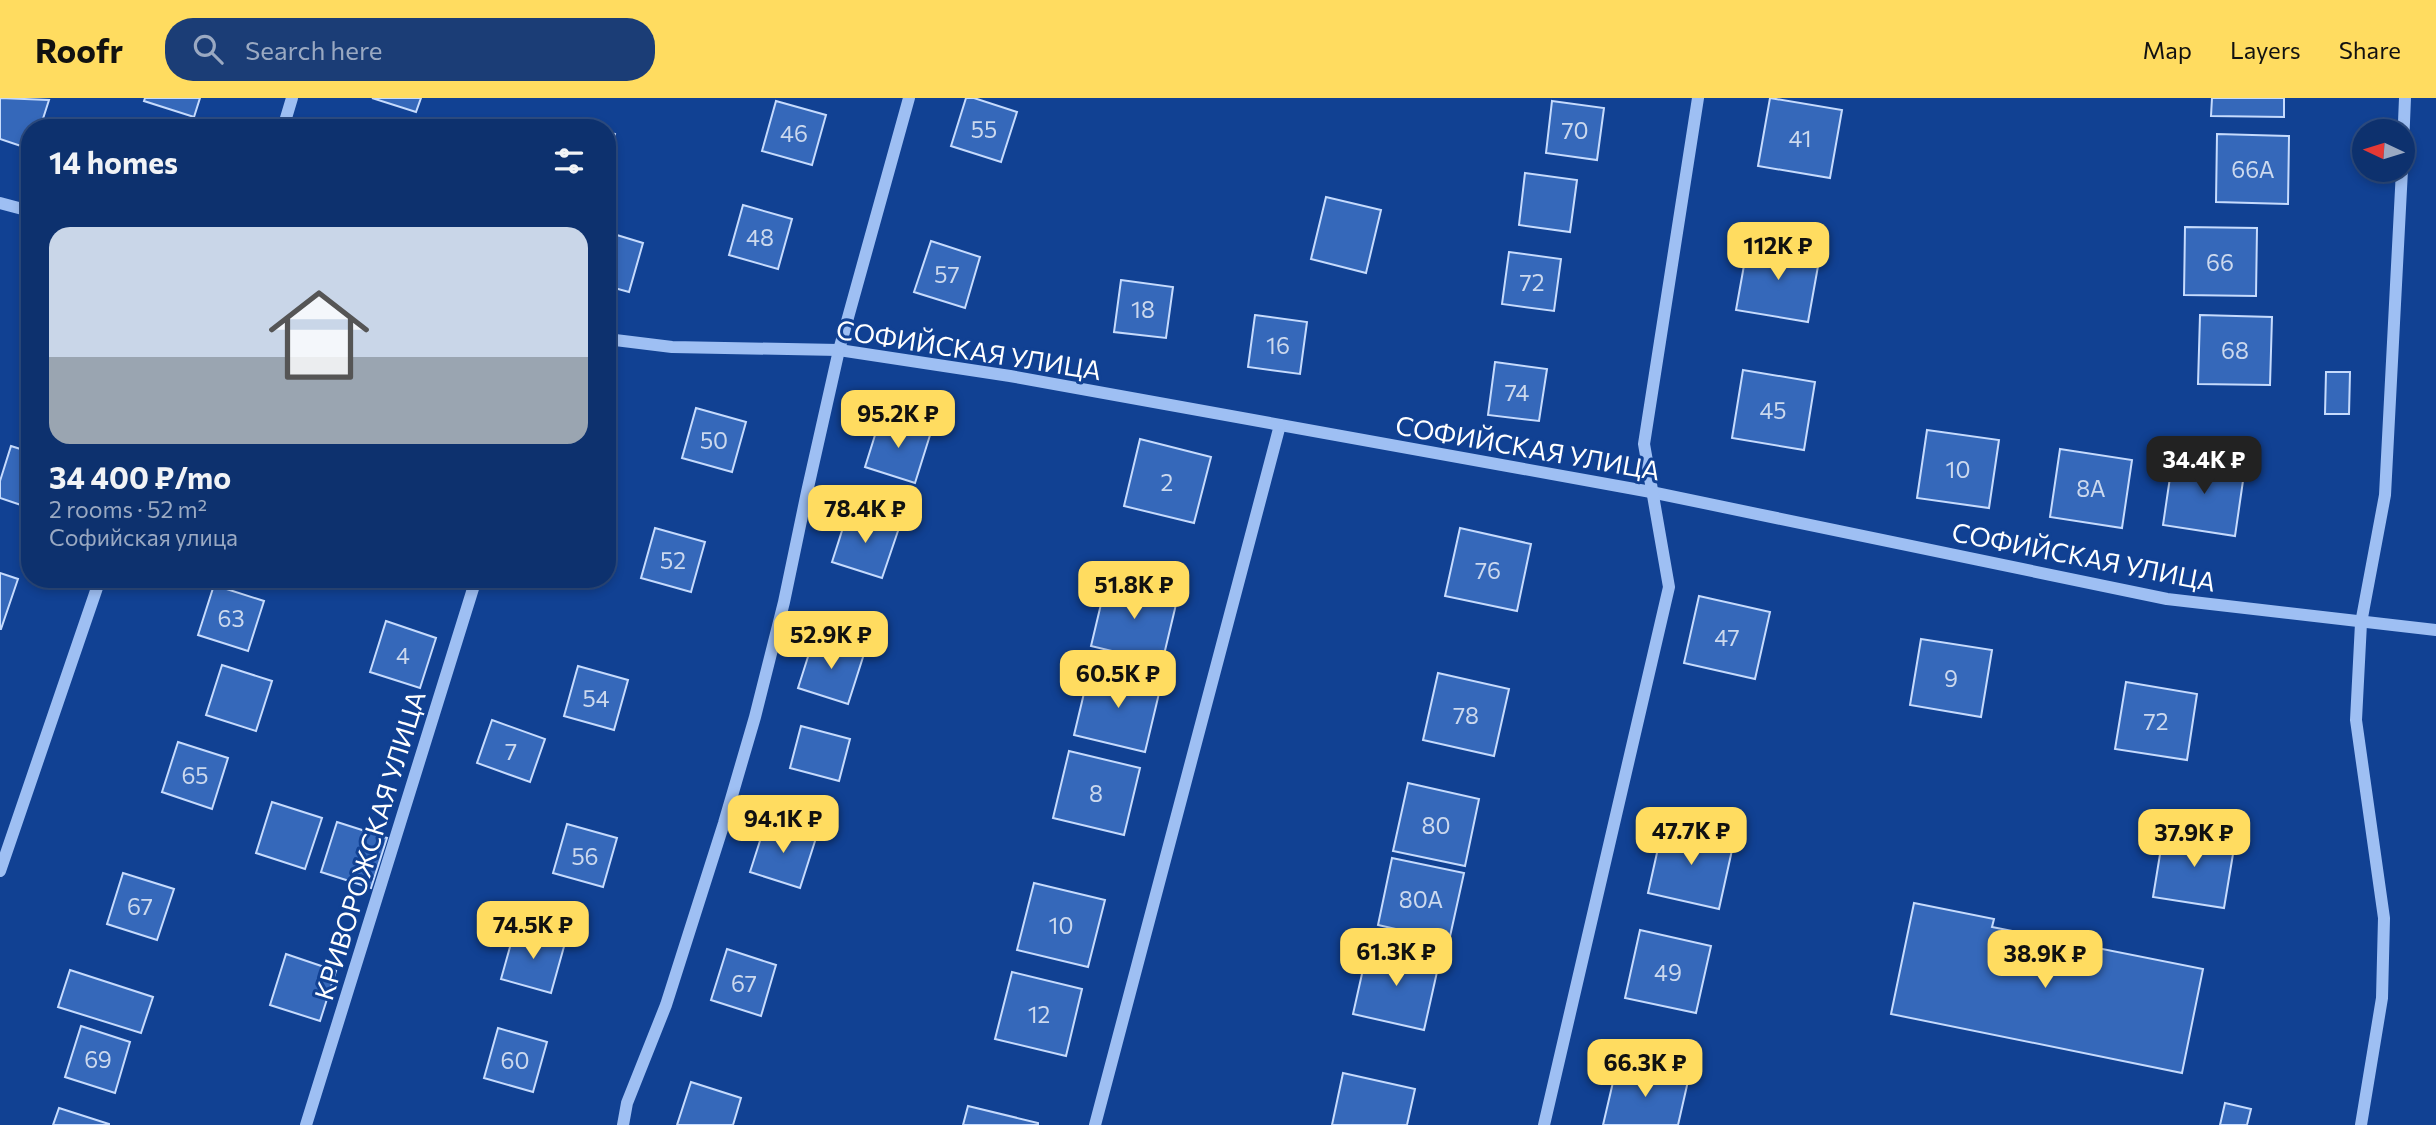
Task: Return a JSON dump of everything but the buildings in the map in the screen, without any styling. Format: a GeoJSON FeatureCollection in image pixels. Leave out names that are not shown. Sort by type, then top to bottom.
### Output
{"type":"FeatureCollection","features":[{"type":"Feature","properties":{"kind":"street"},"geometry":{"type":"LineString","coordinates":[[286,119],[292,98]]}},
{"type":"Feature","properties":{"kind":"street"},"geometry":{"type":"LineString","coordinates":[[623,1125],[627,1103],[666,1005],[755,717],[784,601],[839,350],[909,98]]}},
{"type":"Feature","properties":{"kind":"street"},"geometry":{"type":"LineString","coordinates":[[1544,1125],[1669,587],[1644,444],[1698,98]]}},
{"type":"Feature","properties":{"kind":"street"},"geometry":{"type":"LineString","coordinates":[[2404,119],[2405,98]]}},
{"type":"Feature","properties":{"kind":"street"},"geometry":{"type":"LineString","coordinates":[[2361,1125],[2382,998],[2385,918],[2356,720],[2361,623],[2385,495],[2401,182]]}},
{"type":"Feature","properties":{"kind":"street"},"geometry":{"type":"LineString","coordinates":[[0,203],[21,209]]}},
{"type":"Feature","properties":{"kind":"street","name":"СОФИЙСКАЯ УЛИЦА"},"geometry":{"type":"LineString","coordinates":[[616,340],[671,347],[839,350],[1010,376],[1651,492],[2166,599],[2436,630]]}},
{"type":"Feature","properties":{"kind":"street"},"geometry":{"type":"LineString","coordinates":[[1095,1125],[1280,425]]}},
{"type":"Feature","properties":{"kind":"street"},"geometry":{"type":"LineString","coordinates":[[0,871],[97,588]]}},
{"type":"Feature","properties":{"kind":"street","name":"КРИВОРОЖСКАЯ УЛИЦА"},"geometry":{"type":"LineString","coordinates":[[306,1125],[474,588]]}}]}
